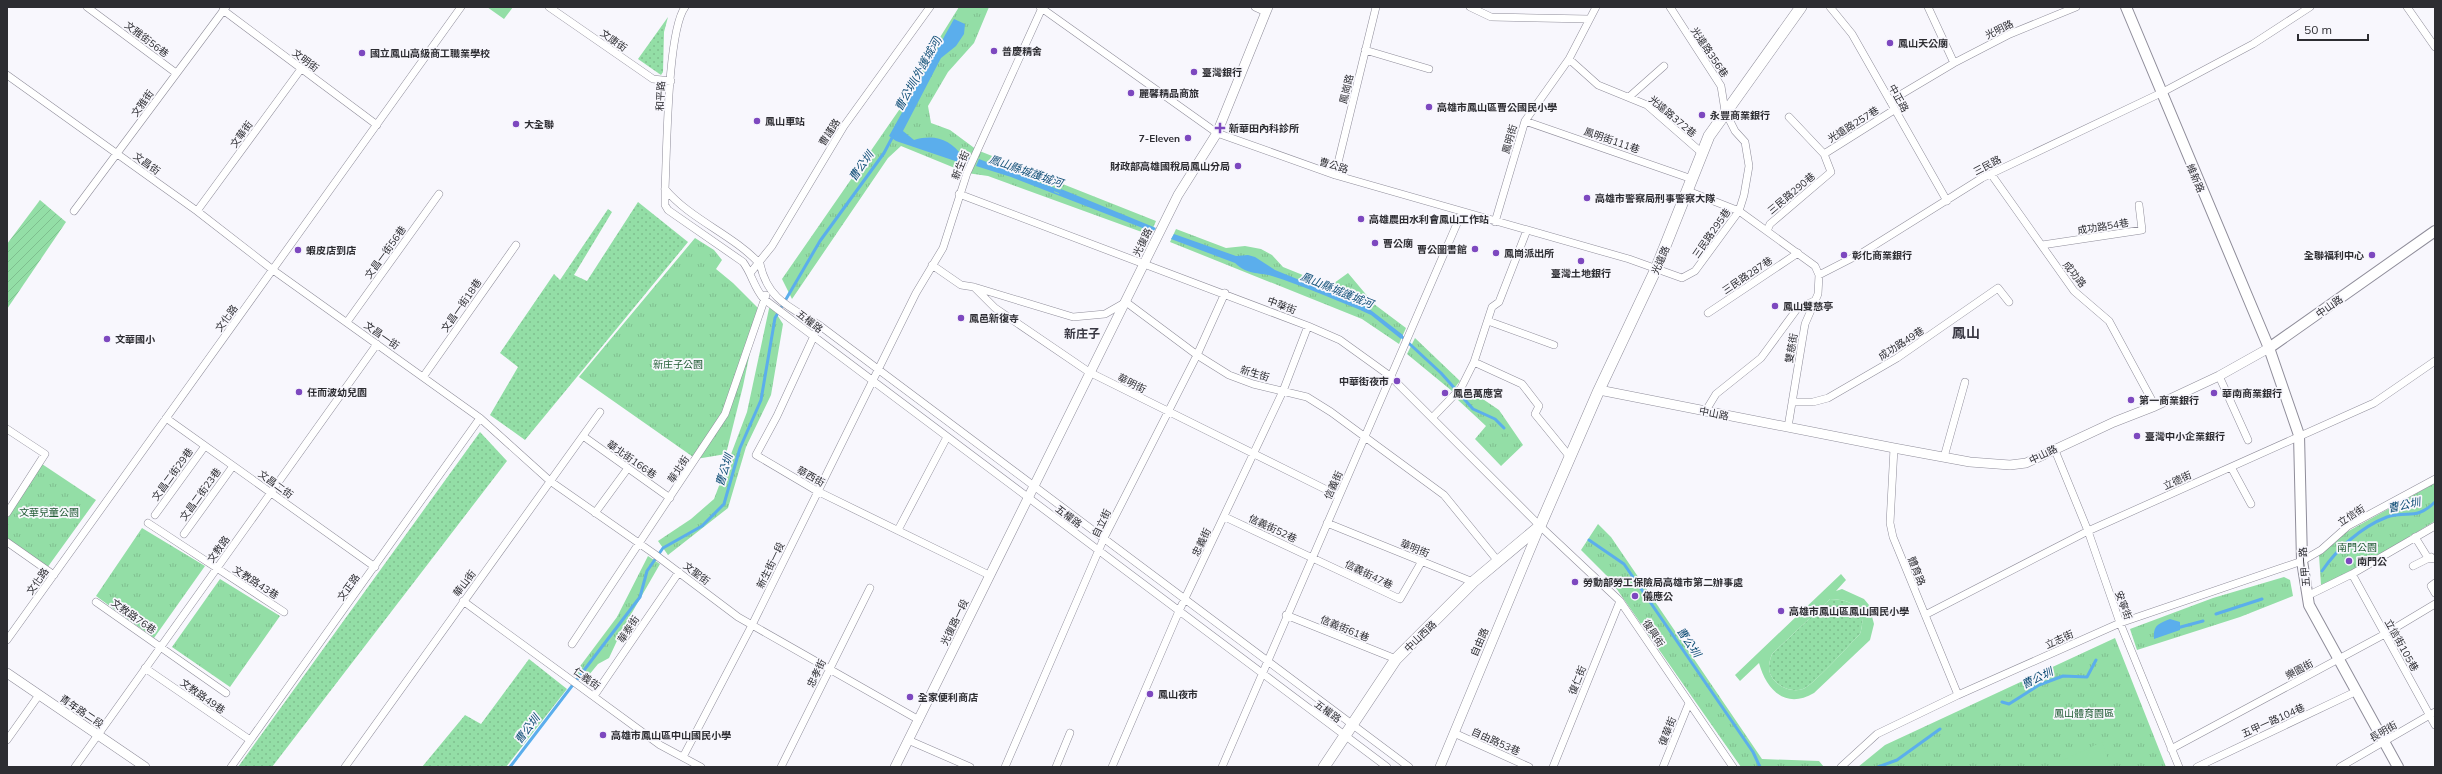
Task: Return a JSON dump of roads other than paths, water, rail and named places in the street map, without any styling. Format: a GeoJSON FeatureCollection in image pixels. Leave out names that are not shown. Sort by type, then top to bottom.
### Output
{"type":"FeatureCollection","features":[{"type":"Feature","properties":{"kind":"main road","name":"光遠路"},"geometry":{"type":"LineString","coordinates":[[1540,526],[1599,390],[1656,269],[1709,136],[1725,111],[1801,7]]}},
{"type":"Feature","properties":{"kind":"main road","name":"維新路"},"geometry":{"type":"LineString","coordinates":[[2126,7],[2269,348]]}},
{"type":"Feature","properties":{"kind":"main road","name":"中山路"},"geometry":{"type":"LineString","coordinates":[[2269,348],[2435,231]]}},
{"type":"Feature","properties":{"kind":"main road","name":"五甲一路"},"geometry":{"type":"LineString","coordinates":[[2269,348],[2299,435],[2302,561],[2309,605],[2398,767]]}},
{"type":"Feature","properties":{"kind":"main road","name":"中山西路"},"geometry":{"type":"LineString","coordinates":[[1324,767],[1396,659],[1473,582],[1497,560],[1540,526]]}},
{"type":"Feature","properties":{"kind":"street","name":"文雅街56巷"},"geometry":{"type":"LineString","coordinates":[[87,7],[176,73]]}},
{"type":"Feature","properties":{"kind":"street","name":"文化路"},"geometry":{"type":"LineString","coordinates":[[7,640],[461,7]]}},
{"type":"Feature","properties":{"kind":"street","name":"文康街"},"geometry":{"type":"LineString","coordinates":[[549,7],[653,79],[671,81]]}},
{"type":"Feature","properties":{"kind":"street","name":"和平路"},"geometry":{"type":"LineString","coordinates":[[685,7],[676,28],[671,81],[665,205],[668,210],[743,262],[750,272]]}},
{"type":"Feature","properties":{"kind":"street","name":"曹謹路"},"geometry":{"type":"LineString","coordinates":[[750,272],[760,264],[833,143],[930,7]]}},
{"type":"Feature","properties":{"kind":"street"},"geometry":{"type":"LineString","coordinates":[[1256,7],[1267,10]]}},
{"type":"Feature","properties":{"kind":"street","name":"鳳崗路"},"geometry":{"type":"LineString","coordinates":[[1335,175],[1376,7]]}},
{"type":"Feature","properties":{"kind":"street"},"geometry":{"type":"LineString","coordinates":[[1470,7],[1491,18],[1589,20]]}},
{"type":"Feature","properties":{"kind":"street","name":"鳳明街"},"geometry":{"type":"LineString","coordinates":[[1495,222],[1525,122],[1569,59],[1596,7]]}},
{"type":"Feature","properties":{"kind":"street","name":"光遠路356巷"},"geometry":{"type":"LineString","coordinates":[[1670,7],[1721,86],[1725,111],[1735,131],[1745,142],[1750,166],[1744,195],[1738,211]]}},
{"type":"Feature","properties":{"kind":"street","name":"中正路"},"geometry":{"type":"LineString","coordinates":[[1830,7],[1852,34],[1947,201]]}},
{"type":"Feature","properties":{"kind":"street"},"geometry":{"type":"LineString","coordinates":[[1928,7],[1954,63]]}},
{"type":"Feature","properties":{"kind":"street","name":"光明路"},"geometry":{"type":"LineString","coordinates":[[1890,102],[1954,63],[2010,34],[2076,7]]}},
{"type":"Feature","properties":{"kind":"street","name":"三民路"},"geometry":{"type":"LineString","coordinates":[[1819,275],[1862,253],[1990,174],[2161,93],[2253,44],[2310,7]]}},
{"type":"Feature","properties":{"kind":"street"},"geometry":{"type":"LineString","coordinates":[[2407,7],[2435,47]]}},
{"type":"Feature","properties":{"kind":"street","name":"曹公路"},"geometry":{"type":"LineString","coordinates":[[1041,8],[1217,133],[1335,175],[1495,222],[1629,258],[1656,269]]}},
{"type":"Feature","properties":{"kind":"street","name":"新生街"},"geometry":{"type":"LineString","coordinates":[[878,370],[932,265],[943,248],[969,166],[1041,8]]}},
{"type":"Feature","properties":{"kind":"street","name":"文雅街"},"geometry":{"type":"LineString","coordinates":[[74,211],[224,9]]}},
{"type":"Feature","properties":{"kind":"street","name":"文明街"},"geometry":{"type":"LineString","coordinates":[[224,9],[301,69],[377,125]]}},
{"type":"Feature","properties":{"kind":"street","name":"光復路"},"geometry":{"type":"LineString","coordinates":[[1034,487],[1089,372],[1126,302],[1143,264],[1178,195],[1217,133],[1267,10]]}},
{"type":"Feature","properties":{"kind":"street"},"geometry":{"type":"LineString","coordinates":[[1365,50],[1428,69]]}},
{"type":"Feature","properties":{"kind":"street","name":"光遠路372巷"},"geometry":{"type":"LineString","coordinates":[[1569,59],[1598,85],[1647,105],[1702,153]]}},
{"type":"Feature","properties":{"kind":"street"},"geometry":{"type":"LineString","coordinates":[[1629,97],[1664,66]]}},
{"type":"Feature","properties":{"kind":"street","name":"文華街"},"geometry":{"type":"LineString","coordinates":[[196,211],[301,69]]}},
{"type":"Feature","properties":{"kind":"street","name":"文昌街"},"geometry":{"type":"LineString","coordinates":[[8,77],[196,211],[273,270]]}},
{"type":"Feature","properties":{"kind":"street","name":"光遠路257巷"},"geometry":{"type":"LineString","coordinates":[[1789,117],[1824,154],[1894,110]]}},
{"type":"Feature","properties":{"kind":"street","name":"鳳明街111巷"},"geometry":{"type":"LineString","coordinates":[[1525,122],[1692,179]]}},
{"type":"Feature","properties":{"kind":"street","name":"三民路290巷"},"geometry":{"type":"LineString","coordinates":[[1766,231],[1770,224],[1832,172],[1824,154]]}},
{"type":"Feature","properties":{"kind":"street","name":"成功路"},"geometry":{"type":"LineString","coordinates":[[1990,174],[2074,291],[2109,321],[2155,406]]}},
{"type":"Feature","properties":{"kind":"street"},"geometry":{"type":"LineString","coordinates":[[665,189],[684,206],[739,243],[760,264],[771,292]]}},
{"type":"Feature","properties":{"kind":"street"},"geometry":{"type":"LineString","coordinates":[[1688,190],[1738,211],[1815,266],[1819,275]]}},
{"type":"Feature","properties":{"kind":"street","name":"文昌一街56巷"},"geometry":{"type":"LineString","coordinates":[[347,322],[439,194]]}},
{"type":"Feature","properties":{"kind":"street","name":"中華街"},"geometry":{"type":"LineString","coordinates":[[959,194],[1225,294],[1340,340],[1390,376],[1540,526]]}},
{"type":"Feature","properties":{"kind":"street","name":"成功路54巷"},"geometry":{"type":"LineString","coordinates":[[2042,245],[2142,230],[2139,205]]}},
{"type":"Feature","properties":{"kind":"street","name":"三民路295巷"},"geometry":{"type":"LineString","coordinates":[[1656,269],[1682,278],[1695,271],[1738,211]]}},
{"type":"Feature","properties":{"kind":"street","name":"信義街"},"geometry":{"type":"LineString","coordinates":[[1222,767],[1286,615],[1365,438],[1390,376],[1462,212]]}},
{"type":"Feature","properties":{"kind":"street"},"geometry":{"type":"LineString","coordinates":[[1432,418],[1461,388],[1474,362],[1492,307],[1500,302],[1527,230]]}},
{"type":"Feature","properties":{"kind":"street","name":"文昌一街18巷"},"geometry":{"type":"LineString","coordinates":[[423,377],[516,245]]}},
{"type":"Feature","properties":{"kind":"street","name":"三民路287巷"},"geometry":{"type":"LineString","coordinates":[[1708,313],[1798,253]]}},
{"type":"Feature","properties":{"kind":"street","name":"華明街"},"geometry":{"type":"LineString","coordinates":[[932,265],[961,285],[974,287],[995,308],[1089,372],[1338,496]]}},
{"type":"Feature","properties":{"kind":"street","name":"文昌一街"},"geometry":{"type":"LineString","coordinates":[[273,270],[480,418]]}},
{"type":"Feature","properties":{"kind":"street","name":"五權路"},"geometry":{"type":"LineString","coordinates":[[750,272],[757,292],[767,301],[872,382],[1387,767]]}},
{"type":"Feature","properties":{"kind":"street","name":"雙慈街"},"geometry":{"type":"LineString","coordinates":[[1788,427],[1805,324],[1818,294],[1819,275]]}},
{"type":"Feature","properties":{"kind":"street"},"geometry":{"type":"LineString","coordinates":[[974,287],[1073,317],[1105,314],[1126,302]]}},
{"type":"Feature","properties":{"kind":"street","name":"成功路49巷"},"geometry":{"type":"LineString","coordinates":[[1792,402],[1813,402],[1828,398],[1897,358],[1998,288],[2009,302]]}},
{"type":"Feature","properties":{"kind":"street","name":"五權路"},"geometry":{"type":"LineString","coordinates":[[771,292],[794,310],[819,325],[1409,767]]}},
{"type":"Feature","properties":{"kind":"street","name":"華北街"},"geometry":{"type":"LineString","coordinates":[[572,644],[725,414],[771,292]]}},
{"type":"Feature","properties":{"kind":"street","name":"自立街"},"geometry":{"type":"LineString","coordinates":[[1005,767],[1104,538],[1225,294]]}},
{"type":"Feature","properties":{"kind":"street"},"geometry":{"type":"LineString","coordinates":[[1705,412],[1716,394],[1761,358],[1797,309],[1814,301]]}},
{"type":"Feature","properties":{"kind":"street","name":"新生街"},"geometry":{"type":"LineString","coordinates":[[1126,302],[1196,355],[1229,375],[1253,384],[1307,398],[1331,412],[1444,495],[1497,560]]}},
{"type":"Feature","properties":{"kind":"street"},"geometry":{"type":"LineString","coordinates":[[1488,321],[1554,345]]}},
{"type":"Feature","properties":{"kind":"street","name":"華西街"},"geometry":{"type":"LineString","coordinates":[[819,325],[777,416],[756,456],[817,491],[990,575]]}},
{"type":"Feature","properties":{"kind":"street","name":"忠義街"},"geometry":{"type":"LineString","coordinates":[[1112,767],[1179,611],[1225,517],[1283,391],[1308,326]]}},
{"type":"Feature","properties":{"kind":"street","name":"文教路"},"geometry":{"type":"LineString","coordinates":[[75,767],[377,344]]}},
{"type":"Feature","properties":{"kind":"street","name":"中山路"},"geometry":{"type":"LineString","coordinates":[[1599,390],[1894,448],[1944,457],[2010,465],[2026,463],[2054,448],[2155,406],[2219,376],[2269,348]]}},
{"type":"Feature","properties":{"kind":"street","name":"立德街"},"geometry":{"type":"LineString","coordinates":[[1924,615],[2088,531],[2299,435],[2374,403],[2435,361]]}},
{"type":"Feature","properties":{"kind":"street"},"geometry":{"type":"LineString","coordinates":[[1474,362],[1522,384],[1539,406],[1535,414],[1570,457]]}},
{"type":"Feature","properties":{"kind":"street","name":"新生街一段"},"geometry":{"type":"LineString","coordinates":[[683,757],[752,625],[878,370]]}},
{"type":"Feature","properties":{"kind":"street"},"geometry":{"type":"LineString","coordinates":[[2219,376],[2248,440]]}},
{"type":"Feature","properties":{"kind":"street"},"geometry":{"type":"LineString","coordinates":[[1944,457],[1965,382]]}},
{"type":"Feature","properties":{"kind":"street","name":"華山街"},"geometry":{"type":"LineString","coordinates":[[345,767],[600,412]]}},
{"type":"Feature","properties":{"kind":"street","name":"文昌二街"},"geometry":{"type":"LineString","coordinates":[[166,418],[375,567]]}},
{"type":"Feature","properties":{"kind":"street","name":"文聖街"},"geometry":{"type":"LineString","coordinates":[[480,418],[550,481],[752,625],[919,720]]}},
{"type":"Feature","properties":{"kind":"street","name":"文正路"},"geometry":{"type":"LineString","coordinates":[[230,767],[375,567],[480,418]]}},
{"type":"Feature","properties":{"kind":"street"},"geometry":{"type":"LineString","coordinates":[[7,429],[45,454],[7,513]]}},
{"type":"Feature","properties":{"kind":"street","name":"華北街166巷"},"geometry":{"type":"LineString","coordinates":[[583,436],[670,498]]}},
{"type":"Feature","properties":{"kind":"street"},"geometry":{"type":"LineString","coordinates":[[898,530],[947,437]]}},
{"type":"Feature","properties":{"kind":"street","name":"文昌二街29巷"},"geometry":{"type":"LineString","coordinates":[[155,515],[205,446]]}},
{"type":"Feature","properties":{"kind":"street","name":"體育路"},"geometry":{"type":"LineString","coordinates":[[1894,448],[1890,523],[1893,537],[1958,695]]}},
{"type":"Feature","properties":{"kind":"street","name":"安寧街"},"geometry":{"type":"LineString","coordinates":[[2054,448],[2088,531],[2120,623],[2179,767]]}},
{"type":"Feature","properties":{"kind":"street","name":"文昌二街23巷"},"geometry":{"type":"LineString","coordinates":[[184,534],[233,466]]}},
{"type":"Feature","properties":{"kind":"street"},"geometry":{"type":"LineString","coordinates":[[2231,467],[2251,504]]}},
{"type":"Feature","properties":{"kind":"street"},"geometry":{"type":"LineString","coordinates":[[595,513],[628,468]]}},
{"type":"Feature","properties":{"kind":"street","name":"立信街"},"geometry":{"type":"LineString","coordinates":[[2302,561],[2321,550],[2348,526],[2435,479]]}},
{"type":"Feature","properties":{"kind":"street","name":"光復路一段"},"geometry":{"type":"LineString","coordinates":[[895,767],[1034,487]]}},
{"type":"Feature","properties":{"kind":"street","name":"信義街52巷"},"geometry":{"type":"LineString","coordinates":[[1225,517],[1312,557]]}},
{"type":"Feature","properties":{"kind":"street","name":"文教路43巷"},"geometry":{"type":"LineString","coordinates":[[148,523],[284,612]]}},
{"type":"Feature","properties":{"kind":"street","name":"華明街"},"geometry":{"type":"LineString","coordinates":[[1327,523],[1473,582]]}},
{"type":"Feature","properties":{"kind":"street","name":"復興街"},"geometry":{"type":"LineString","coordinates":[[1540,526],[1620,601],[1733,767]]}},
{"type":"Feature","properties":{"kind":"street","name":"自由路"},"geometry":{"type":"LineString","coordinates":[[1440,767],[1540,526]]}},
{"type":"Feature","properties":{"kind":"street"},"geometry":{"type":"LineString","coordinates":[[2307,596],[2352,574],[2435,527]]}},
{"type":"Feature","properties":{"kind":"street"},"geometry":{"type":"LineString","coordinates":[[2413,566],[2433,557],[2415,537]]}},
{"type":"Feature","properties":{"kind":"street"},"geometry":{"type":"LineString","coordinates":[[7,542],[54,575]]}},
{"type":"Feature","properties":{"kind":"street","name":"信義街47巷"},"geometry":{"type":"LineString","coordinates":[[1312,557],[1400,599],[1422,561]]}},
{"type":"Feature","properties":{"kind":"street","name":"立志街"},"geometry":{"type":"LineString","coordinates":[[1840,767],[1877,734],[1958,695],[2120,623],[2302,561]]}},
{"type":"Feature","properties":{"kind":"street","name":"華泰街"},"geometry":{"type":"LineString","coordinates":[[594,696],[679,572]]}},
{"type":"Feature","properties":{"kind":"street","name":"立信街105巷"},"geometry":{"type":"LineString","coordinates":[[2352,574],[2432,714],[2435,725]]}},
{"type":"Feature","properties":{"kind":"street"},"geometry":{"type":"LineString","coordinates":[[2435,583],[2431,586],[2435,594]]}},
{"type":"Feature","properties":{"kind":"street","name":"忠孝街"},"geometry":{"type":"LineString","coordinates":[[781,767],[870,588]]}},
{"type":"Feature","properties":{"kind":"street","name":"仁義街"},"geometry":{"type":"LineString","coordinates":[[463,601],[660,745],[701,767]]}},
{"type":"Feature","properties":{"kind":"street","name":"復仁街"},"geometry":{"type":"LineString","coordinates":[[1553,767],[1620,601]]}},
{"type":"Feature","properties":{"kind":"street","name":"文教路76巷"},"geometry":{"type":"LineString","coordinates":[[96,602],[226,693]]}},
{"type":"Feature","properties":{"kind":"street","name":"樂園街"},"geometry":{"type":"LineString","coordinates":[[2171,749],[2339,660],[2435,604]]}},
{"type":"Feature","properties":{"kind":"street","name":"信義街61巷"},"geometry":{"type":"LineString","coordinates":[[1286,615],[1396,659]]}},
{"type":"Feature","properties":{"kind":"street","name":"文教路49巷"},"geometry":{"type":"LineString","coordinates":[[145,668],[250,740]]}},
{"type":"Feature","properties":{"kind":"street","name":"青年路二段"},"geometry":{"type":"LineString","coordinates":[[7,673],[145,767]]}},
{"type":"Feature","properties":{"kind":"street","name":"五甲一路104巷"},"geometry":{"type":"LineString","coordinates":[[2197,767],[2357,691]]}},
{"type":"Feature","properties":{"kind":"street"},"geometry":{"type":"LineString","coordinates":[[7,740],[40,695]]}},
{"type":"Feature","properties":{"kind":"street","name":"復華街"},"geometry":{"type":"LineString","coordinates":[[1663,767],[1689,703]]}},
{"type":"Feature","properties":{"kind":"street","name":"長明街"},"geometry":{"type":"LineString","coordinates":[[2340,767],[2432,714]]}},
{"type":"Feature","properties":{"kind":"street"},"geometry":{"type":"LineString","coordinates":[[1056,767],[1070,733]]}},
{"type":"Feature","properties":{"kind":"street","name":"自由路53巷"},"geometry":{"type":"LineString","coordinates":[[1454,733],[1529,767]]}},
{"type":"Feature","properties":{"kind":"street"},"geometry":{"type":"LineString","coordinates":[[908,740],[970,767]]}},
{"type":"Feature","properties":{"kind":"water"},"geometry":{"type":"Polygon","coordinates":[[[954,19],[965,24],[964,34],[956,46],[941,58],[903,131],[914,140],[922,138],[935,138],[947,142],[963,157],[971,158],[967,165],[896,141],[889,136],[954,19]]]}},
{"type":"Feature","properties":{"kind":"water"},"geometry":{"type":"Polygon","coordinates":[[[979,159],[1054,188],[1054,192],[1059,194],[1061,189],[1156,228],[1153,232],[1011,177],[976,166],[979,159]]]}},
{"type":"Feature","properties":{"kind":"water"},"geometry":{"type":"Polygon","coordinates":[[[1174,234],[1236,256],[1248,255],[1255,257],[1275,270],[1368,308],[1403,335],[1401,339],[1371,315],[1305,287],[1272,276],[1244,270],[1235,263],[1171,239],[1174,234]]]}},
{"type":"Feature","properties":{"kind":"water"},"geometry":{"type":"Polygon","coordinates":[[[2170,619],[2180,622],[2180,630],[2154,639],[2155,628],[2162,622],[2170,619]]]}},
{"type":"Feature","properties":{"kind":"waterway","name":"曹公圳"},"geometry":{"type":"LineString","coordinates":[[510,767],[640,597],[647,571],[663,548],[702,526],[724,504],[740,448],[761,400],[775,318],[820,241],[884,153],[893,136]]}},
{"type":"Feature","properties":{"kind":"waterway","name":"鳳山縣城護城河"},"geometry":{"type":"LineString","coordinates":[[1050,188],[1063,193]]}},
{"type":"Feature","properties":{"kind":"waterway","name":"鳳山縣城護城河"},"geometry":{"type":"LineString","coordinates":[[1400,335],[1441,373],[1473,409],[1495,419],[1504,428]]}},
{"type":"Feature","properties":{"kind":"waterway","name":"曹公圳"},"geometry":{"type":"LineString","coordinates":[[2322,571],[2342,547],[2377,521],[2395,515],[2417,513],[2428,508],[2435,502]]}},
{"type":"Feature","properties":{"kind":"waterway","name":"曹公圳"},"geometry":{"type":"LineString","coordinates":[[1589,540],[1624,564],[1753,752],[1760,767]]}},
{"type":"Feature","properties":{"kind":"waterway","name":"曹公圳"},"geometry":{"type":"LineString","coordinates":[[2216,614],[2262,599]]}},
{"type":"Feature","properties":{"kind":"waterway","name":"曹公圳"},"geometry":{"type":"LineString","coordinates":[[2177,628],[2203,621]]}},
{"type":"Feature","properties":{"kind":"waterway","name":"曹公圳"},"geometry":{"type":"LineString","coordinates":[[2002,702],[2009,704],[2039,685],[2063,676],[2087,677],[2096,660]]}},
{"type":"Feature","properties":{"kind":"waterway","name":"曹公圳"},"geometry":{"type":"LineString","coordinates":[[1878,767],[1897,760],[1940,729]]}},
{"type":"Feature","properties":{"kind":"place","name":"鳳山天公廟"},"geometry":{"type":"Point","coordinates":[1890,43]}},
{"type":"Feature","properties":{"kind":"place","name":"普慶精舍"},"geometry":{"type":"Point","coordinates":[994,51]}},
{"type":"Feature","properties":{"kind":"place","name":"國立鳳山高級商工職業學校"},"geometry":{"type":"Point","coordinates":[362,53]}},
{"type":"Feature","properties":{"kind":"place","name":"臺灣銀行"},"geometry":{"type":"Point","coordinates":[1194,72]}},
{"type":"Feature","properties":{"kind":"place","name":"麗馨精品商旅"},"geometry":{"type":"Point","coordinates":[1131,93]}},
{"type":"Feature","properties":{"kind":"place","name":"高雄市鳳山區曹公國民小學"},"geometry":{"type":"Point","coordinates":[1429,107]}},
{"type":"Feature","properties":{"kind":"place","name":"永豐商業銀行"},"geometry":{"type":"Point","coordinates":[1702,115]}},
{"type":"Feature","properties":{"kind":"place","name":"鳳山車站"},"geometry":{"type":"Point","coordinates":[757,121]}},
{"type":"Feature","properties":{"kind":"place","name":"大全聯"},"geometry":{"type":"Point","coordinates":[516,124]}},
{"type":"Feature","properties":{"kind":"place","name":"新華田內科診所"},"geometry":{"type":"Point","coordinates":[1220,128]}},
{"type":"Feature","properties":{"kind":"place","name":"7-Eleven"},"geometry":{"type":"Point","coordinates":[1188,138]}},
{"type":"Feature","properties":{"kind":"place","name":"財政部高雄國稅局鳳山分局"},"geometry":{"type":"Point","coordinates":[1238,166]}},
{"type":"Feature","properties":{"kind":"place","name":"高雄市警察局刑事警察大隊"},"geometry":{"type":"Point","coordinates":[1587,198]}},
{"type":"Feature","properties":{"kind":"place","name":"高雄農田水利會鳳山工作站"},"geometry":{"type":"Point","coordinates":[1361,219]}},
{"type":"Feature","properties":{"kind":"place","name":"曹公廟"},"geometry":{"type":"Point","coordinates":[1375,243]}},
{"type":"Feature","properties":{"kind":"place","name":"曹公圖書館"},"geometry":{"type":"Point","coordinates":[1475,249]}},
{"type":"Feature","properties":{"kind":"place","name":"蝦皮店到店"},"geometry":{"type":"Point","coordinates":[298,250]}},
{"type":"Feature","properties":{"kind":"place","name":"鳳崗派出所"},"geometry":{"type":"Point","coordinates":[1496,253]}},
{"type":"Feature","properties":{"kind":"place","name":"彰化商業銀行"},"geometry":{"type":"Point","coordinates":[1844,255]}},
{"type":"Feature","properties":{"kind":"place","name":"全聯福利中心"},"geometry":{"type":"Point","coordinates":[2372,255]}},
{"type":"Feature","properties":{"kind":"place","name":"臺灣土地銀行"},"geometry":{"type":"Point","coordinates":[1581,261]}},
{"type":"Feature","properties":{"kind":"place","name":"鳳山雙慈亭"},"geometry":{"type":"Point","coordinates":[1775,306]}},
{"type":"Feature","properties":{"kind":"place","name":"鳳邑新復寺"},"geometry":{"type":"Point","coordinates":[961,318]}},
{"type":"Feature","properties":{"kind":"place","name":"文華國小"},"geometry":{"type":"Point","coordinates":[107,339]}},
{"type":"Feature","properties":{"kind":"place","name":"中華街夜市"},"geometry":{"type":"Point","coordinates":[1397,381]}},
{"type":"Feature","properties":{"kind":"place","name":"任而波幼兒園"},"geometry":{"type":"Point","coordinates":[299,392]}},
{"type":"Feature","properties":{"kind":"place","name":"鳳邑萬應宮"},"geometry":{"type":"Point","coordinates":[1445,393]}},
{"type":"Feature","properties":{"kind":"place","name":"華南商業銀行"},"geometry":{"type":"Point","coordinates":[2214,393]}},
{"type":"Feature","properties":{"kind":"place","name":"第一商業銀行"},"geometry":{"type":"Point","coordinates":[2131,400]}},
{"type":"Feature","properties":{"kind":"place","name":"臺灣中小企業銀行"},"geometry":{"type":"Point","coordinates":[2137,436]}},
{"type":"Feature","properties":{"kind":"place","name":"南門公"},"geometry":{"type":"Point","coordinates":[2349,561]}},
{"type":"Feature","properties":{"kind":"place","name":"勞動部勞工保險局高雄市第二辦事處"},"geometry":{"type":"Point","coordinates":[1575,582]}},
{"type":"Feature","properties":{"kind":"place","name":"儀應公"},"geometry":{"type":"Point","coordinates":[1635,596]}},
{"type":"Feature","properties":{"kind":"place","name":"高雄市鳳山區鳳山國民小學"},"geometry":{"type":"Point","coordinates":[1781,611]}},
{"type":"Feature","properties":{"kind":"place","name":"鳳山夜市"},"geometry":{"type":"Point","coordinates":[1150,694]}},
{"type":"Feature","properties":{"kind":"place","name":"全家便利商店"},"geometry":{"type":"Point","coordinates":[910,697]}},
{"type":"Feature","properties":{"kind":"place","name":"高雄市鳳山區中山國民小學"},"geometry":{"type":"Point","coordinates":[603,735]}},
{"type":"Feature","properties":{"kind":"district","name":"鳳山"},"geometry":{"type":"Point","coordinates":[1966,333]}},
{"type":"Feature","properties":{"kind":"district","name":"新庄子"},"geometry":{"type":"Point","coordinates":[1082,334]}},
{"type":"Feature","properties":{"kind":"water label","name":"曹公圳(外護城河)"},"geometry":{"type":"Point","coordinates":[918,73]}},
{"type":"Feature","properties":{"kind":"park label","name":"新庄子公園"},"geometry":{"type":"Point","coordinates":[678,364]}},
{"type":"Feature","properties":{"kind":"park label","name":"文華兒童公園"},"geometry":{"type":"Point","coordinates":[49,512]}},
{"type":"Feature","properties":{"kind":"park label","name":"南門公園"},"geometry":{"type":"Point","coordinates":[2357,547]}},
{"type":"Feature","properties":{"kind":"park label","name":"鳳山體育園區"},"geometry":{"type":"Point","coordinates":[2084,713]}}]}
